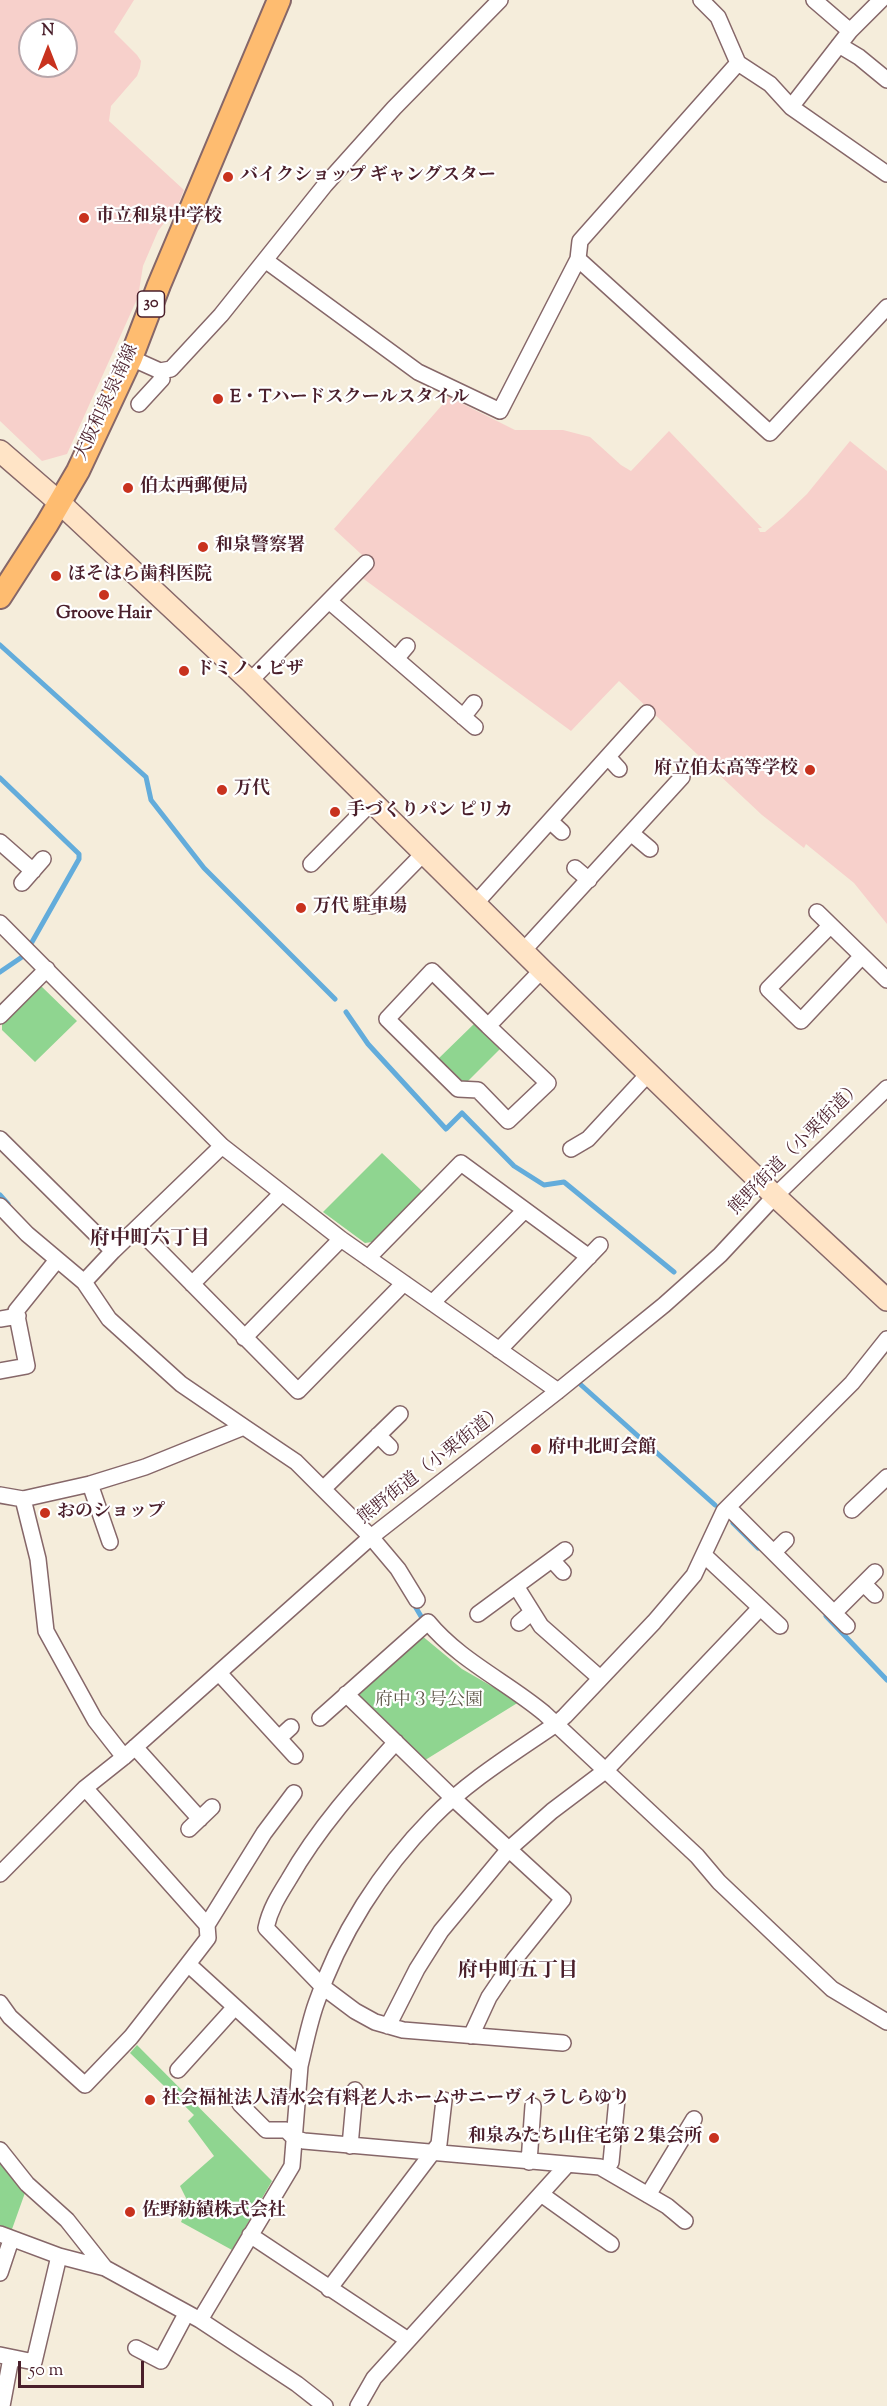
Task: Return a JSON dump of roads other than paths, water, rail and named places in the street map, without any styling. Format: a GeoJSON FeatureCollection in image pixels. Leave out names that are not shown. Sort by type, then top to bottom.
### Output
{"type":"FeatureCollection","features":[{"type":"Feature","properties":{"kind":"main road","name":"大阪和泉泉南線"},"geometry":{"type":"LineString","coordinates":[[0,597],[78,471],[130,358],[279,0]]}},
{"type":"Feature","properties":{"kind":"street"},"geometry":{"type":"LineString","coordinates":[[130,358],[160,371],[171,369],[222,315],[325,185],[394,108],[500,0]]}},
{"type":"Feature","properties":{"kind":"street"},"geometry":{"type":"LineString","coordinates":[[701,0],[718,17],[738,63],[770,84],[790,107],[887,174]]}},
{"type":"Feature","properties":{"kind":"street"},"geometry":{"type":"LineString","coordinates":[[814,0],[850,31]]}},
{"type":"Feature","properties":{"kind":"street"},"geometry":{"type":"LineString","coordinates":[[790,107],[850,31],[881,0]]}},
{"type":"Feature","properties":{"kind":"street"},"geometry":{"type":"LineString","coordinates":[[839,45],[859,57],[887,80]]}},
{"type":"Feature","properties":{"kind":"street"},"geometry":{"type":"LineString","coordinates":[[265,260],[418,372],[500,411],[578,259],[580,241],[738,63]]}},
{"type":"Feature","properties":{"kind":"street"},"geometry":{"type":"LineString","coordinates":[[578,259],[770,433],[887,308]]}},
{"type":"Feature","properties":{"kind":"street"},"geometry":{"type":"LineString","coordinates":[[139,404],[162,379],[160,371]]}},
{"type":"Feature","properties":{"kind":"street"},"geometry":{"type":"LineString","coordinates":[[0,451],[60,503],[250,681],[542,970],[775,1196],[887,1300]]}},
{"type":"Feature","properties":{"kind":"street"},"geometry":{"type":"LineString","coordinates":[[250,681],[366,563]]}},
{"type":"Feature","properties":{"kind":"street"},"geometry":{"type":"LineString","coordinates":[[328,601],[475,727]]}},
{"type":"Feature","properties":{"kind":"street"},"geometry":{"type":"LineString","coordinates":[[396,659],[407,646]]}},
{"type":"Feature","properties":{"kind":"street"},"geometry":{"type":"LineString","coordinates":[[463,717],[474,703]]}},
{"type":"Feature","properties":{"kind":"street"},"geometry":{"type":"LineString","coordinates":[[475,904],[647,713]]}},
{"type":"Feature","properties":{"kind":"street"},"geometry":{"type":"LineString","coordinates":[[608,757],[620,769]]}},
{"type":"Feature","properties":{"kind":"street"},"geometry":{"type":"LineString","coordinates":[[523,951],[682,777]]}},
{"type":"Feature","properties":{"kind":"street"},"geometry":{"type":"LineString","coordinates":[[312,864],[372,802]]}},
{"type":"Feature","properties":{"kind":"street"},"geometry":{"type":"LineString","coordinates":[[550,821],[562,832]]}},
{"type":"Feature","properties":{"kind":"street"},"geometry":{"type":"LineString","coordinates":[[632,833],[650,849]]}},
{"type":"Feature","properties":{"kind":"street"},"geometry":{"type":"LineString","coordinates":[[0,842],[33,871]]}},
{"type":"Feature","properties":{"kind":"street"},"geometry":{"type":"LineString","coordinates":[[372,906],[424,853]]}},
{"type":"Feature","properties":{"kind":"street"},"geometry":{"type":"LineString","coordinates":[[22,883],[43,859]]}},
{"type":"Feature","properties":{"kind":"street"},"geometry":{"type":"LineString","coordinates":[[575,868],[589,880]]}},
{"type":"Feature","properties":{"kind":"street"},"geometry":{"type":"LineString","coordinates":[[817,912],[862,956],[884,970]]}},
{"type":"Feature","properties":{"kind":"street"},"geometry":{"type":"LineString","coordinates":[[0,923],[222,1146],[341,1239],[558,1391]]}},
{"type":"Feature","properties":{"kind":"street"},"geometry":{"type":"LineString","coordinates":[[830,926],[768,989],[801,1021],[862,956]]}},
{"type":"Feature","properties":{"kind":"street"},"geometry":{"type":"LineString","coordinates":[[0,1016],[46,969]]}},
{"type":"Feature","properties":{"kind":"street"},"geometry":{"type":"LineString","coordinates":[[488,1026],[542,970]]}},
{"type":"Feature","properties":{"kind":"street"},"geometry":{"type":"LineString","coordinates":[[432,971],[488,1026],[548,1083],[508,1121],[478,1090],[458,1089],[387,1019],[432,971]]}},
{"type":"Feature","properties":{"kind":"street"},"geometry":{"type":"LineString","coordinates":[[571,1149],[588,1139],[649,1073]]}},
{"type":"Feature","properties":{"kind":"street","name":"熊野街道（小栗街道）"},"geometry":{"type":"LineString","coordinates":[[0,1874],[84,1788],[129,1752],[371,1538],[664,1305],[720,1255],[775,1196],[887,1088]]}},
{"type":"Feature","properties":{"kind":"street"},"geometry":{"type":"LineString","coordinates":[[0,1139],[113,1251]]}},
{"type":"Feature","properties":{"kind":"street"},"geometry":{"type":"LineString","coordinates":[[84,1282],[136,1228],[222,1146]]}},
{"type":"Feature","properties":{"kind":"street"},"geometry":{"type":"LineString","coordinates":[[368,1258],[461,1163],[589,1257]]}},
{"type":"Feature","properties":{"kind":"street"},"geometry":{"type":"LineString","coordinates":[[192,1284],[282,1193]]}},
{"type":"Feature","properties":{"kind":"street"},"geometry":{"type":"LineString","coordinates":[[0,1206],[27,1234],[84,1282],[109,1320],[181,1384],[296,1462],[371,1538],[398,1569],[417,1600]]}},
{"type":"Feature","properties":{"kind":"street"},"geometry":{"type":"LineString","coordinates":[[432,1303],[525,1210]]}},
{"type":"Feature","properties":{"kind":"street"},"geometry":{"type":"LineString","coordinates":[[136,1228],[298,1392],[404,1283]]}},
{"type":"Feature","properties":{"kind":"street"},"geometry":{"type":"LineString","coordinates":[[244,1338],[341,1239]]}},
{"type":"Feature","properties":{"kind":"street"},"geometry":{"type":"LineString","coordinates":[[499,1350],[600,1245]]}},
{"type":"Feature","properties":{"kind":"street"},"geometry":{"type":"LineString","coordinates":[[0,1371],[27,1366],[16,1311],[57,1260]]}},
{"type":"Feature","properties":{"kind":"street"},"geometry":{"type":"LineString","coordinates":[[0,1318],[18,1316]]}},
{"type":"Feature","properties":{"kind":"street"},"geometry":{"type":"LineString","coordinates":[[136,2348],[161,2361],[250,2235],[292,2166],[300,2066],[316,2003],[362,1907],[396,1859],[432,1817],[454,1798],[556,1724],[654,1622],[694,1575],[724,1511],[852,1383],[887,1339]]}},
{"type":"Feature","properties":{"kind":"street"},"geometry":{"type":"LineString","coordinates":[[323,1489],[400,1414]]}},
{"type":"Feature","properties":{"kind":"street"},"geometry":{"type":"LineString","coordinates":[[0,1495],[23,1498],[90,1484],[145,1467],[244,1427]]}},
{"type":"Feature","properties":{"kind":"street"},"geometry":{"type":"LineString","coordinates":[[378,1435],[390,1447]]}},
{"type":"Feature","properties":{"kind":"street"},"geometry":{"type":"LineString","coordinates":[[852,1510],[886,1482]]}},
{"type":"Feature","properties":{"kind":"street"},"geometry":{"type":"LineString","coordinates":[[90,1484],[110,1542]]}},
{"type":"Feature","properties":{"kind":"street"},"geometry":{"type":"LineString","coordinates":[[23,1498],[38,1558],[46,1631],[95,1720],[129,1752],[194,1823],[212,1807]]}},
{"type":"Feature","properties":{"kind":"street"},"geometry":{"type":"LineString","coordinates":[[728,1507],[847,1626]]}},
{"type":"Feature","properties":{"kind":"street"},"geometry":{"type":"LineString","coordinates":[[774,1552],[786,1540]]}},
{"type":"Feature","properties":{"kind":"street"},"geometry":{"type":"LineString","coordinates":[[478,1614],[565,1550]]}},
{"type":"Feature","properties":{"kind":"street"},"geometry":{"type":"LineString","coordinates":[[704,1555],[780,1626]]}},
{"type":"Feature","properties":{"kind":"street"},"geometry":{"type":"LineString","coordinates":[[552,1560],[563,1572]]}},
{"type":"Feature","properties":{"kind":"street"},"geometry":{"type":"LineString","coordinates":[[834,1613],[876,1572]]}},
{"type":"Feature","properties":{"kind":"street"},"geometry":{"type":"LineString","coordinates":[[864,1584],[876,1595]]}},
{"type":"Feature","properties":{"kind":"street"},"geometry":{"type":"LineString","coordinates":[[516,1586],[541,1626],[600,1678]]}},
{"type":"Feature","properties":{"kind":"street"},"geometry":{"type":"LineString","coordinates":[[388,2026],[417,1969],[441,1931],[509,1849],[552,1811],[605,1771],[760,1608]]}},
{"type":"Feature","properties":{"kind":"street"},"geometry":{"type":"LineString","coordinates":[[519,1623],[532,1612]]}},
{"type":"Feature","properties":{"kind":"street"},"geometry":{"type":"LineString","coordinates":[[320,1718],[428,1622],[476,1665],[524,1697],[556,1724],[697,1856],[719,1882],[832,1989],[887,2022]]}},
{"type":"Feature","properties":{"kind":"street"},"geometry":{"type":"LineString","coordinates":[[219,1672],[295,1756]]}},
{"type":"Feature","properties":{"kind":"street"},"geometry":{"type":"LineString","coordinates":[[346,1694],[563,1899],[514,1960],[489,1997],[471,2036]]}},
{"type":"Feature","properties":{"kind":"street"},"geometry":{"type":"LineString","coordinates":[[279,1738],[291,1727]]}},
{"type":"Feature","properties":{"kind":"street"},"geometry":{"type":"LineString","coordinates":[[396,1742],[340,1804],[302,1855],[270,1912],[266,1928],[323,1987],[355,2011],[388,2026],[403,2030],[563,2043]]}},
{"type":"Feature","properties":{"kind":"street"},"geometry":{"type":"LineString","coordinates":[[84,1788],[207,1925]]}},
{"type":"Feature","properties":{"kind":"street"},"geometry":{"type":"LineString","coordinates":[[0,2003],[10,2017],[85,2085],[131,2037],[208,1938],[207,1925],[264,1833],[294,1793]]}},
{"type":"Feature","properties":{"kind":"street"},"geometry":{"type":"LineString","coordinates":[[188,1965],[300,2066]]}},
{"type":"Feature","properties":{"kind":"street"},"geometry":{"type":"LineString","coordinates":[[178,2070],[234,2008]]}},
{"type":"Feature","properties":{"kind":"street"},"geometry":{"type":"LineString","coordinates":[[350,2146],[355,2090]]}},
{"type":"Feature","properties":{"kind":"street"},"geometry":{"type":"LineString","coordinates":[[606,2170],[611,2162],[617,2099]]}},
{"type":"Feature","properties":{"kind":"street"},"geometry":{"type":"LineString","coordinates":[[329,2289],[439,2144],[444,2100]]}},
{"type":"Feature","properties":{"kind":"street"},"geometry":{"type":"LineString","coordinates":[[240,2104],[266,2130],[286,2130],[294,2138],[304,2141],[600,2167],[667,2206],[685,2221]]}},
{"type":"Feature","properties":{"kind":"street"},"geometry":{"type":"LineString","coordinates":[[529,2162],[533,2106]]}},
{"type":"Feature","properties":{"kind":"street"},"geometry":{"type":"LineString","coordinates":[[648,2195],[694,2119]]}},
{"type":"Feature","properties":{"kind":"street"},"geometry":{"type":"LineString","coordinates":[[0,2150],[27,2184],[67,2220],[105,2268]]}},
{"type":"Feature","properties":{"kind":"street"},"geometry":{"type":"LineString","coordinates":[[358,2406],[374,2378],[567,2165]]}},
{"type":"Feature","properties":{"kind":"street"},"geometry":{"type":"LineString","coordinates":[[541,2194],[611,2244]]}},
{"type":"Feature","properties":{"kind":"street"},"geometry":{"type":"LineString","coordinates":[[250,2235],[408,2340]]}},
{"type":"Feature","properties":{"kind":"street"},"geometry":{"type":"LineString","coordinates":[[0,2273],[6,2237],[59,2256],[105,2268],[193,2317],[297,2384],[325,2406]]}},
{"type":"Feature","properties":{"kind":"street"},"geometry":{"type":"LineString","coordinates":[[2,2406],[5,2356],[34,2362],[59,2256]]}},
{"type":"Feature","properties":{"kind":"waterway"},"geometry":{"type":"LineString","coordinates":[[0,645],[146,777],[151,800],[204,868],[335,999]]}},
{"type":"Feature","properties":{"kind":"waterway"},"geometry":{"type":"LineString","coordinates":[[0,778],[79,854],[79,859],[32,942]]}},
{"type":"Feature","properties":{"kind":"waterway"},"geometry":{"type":"LineString","coordinates":[[0,972],[22,957]]}},
{"type":"Feature","properties":{"kind":"waterway"},"geometry":{"type":"LineString","coordinates":[[346,1012],[368,1044],[446,1129],[462,1113],[514,1166],[544,1185],[564,1182],[674,1272]]}},
{"type":"Feature","properties":{"kind":"waterway"},"geometry":{"type":"LineString","coordinates":[[0,1195],[8,1204]]}},
{"type":"Feature","properties":{"kind":"waterway"},"geometry":{"type":"LineString","coordinates":[[580,1384],[715,1505]]}},
{"type":"Feature","properties":{"kind":"waterway"},"geometry":{"type":"LineString","coordinates":[[733,1523],[758,1548]]}},
{"type":"Feature","properties":{"kind":"waterway"},"geometry":{"type":"LineString","coordinates":[[412,1601],[422,1618]]}},
{"type":"Feature","properties":{"kind":"waterway"},"geometry":{"type":"LineString","coordinates":[[826,1616],[887,1680]]}},
{"type":"Feature","properties":{"kind":"place","name":"バイクショップ ギャングスター"},"geometry":{"type":"Point","coordinates":[228,177]}},
{"type":"Feature","properties":{"kind":"place","name":"市立和泉中学校"},"geometry":{"type":"Point","coordinates":[84,218]}},
{"type":"Feature","properties":{"kind":"place","name":"E・Tハードスクールスタイル"},"geometry":{"type":"Point","coordinates":[218,399]}},
{"type":"Feature","properties":{"kind":"place","name":"伯太西郵便局"},"geometry":{"type":"Point","coordinates":[128,488]}},
{"type":"Feature","properties":{"kind":"place","name":"和泉警察署"},"geometry":{"type":"Point","coordinates":[203,547]}},
{"type":"Feature","properties":{"kind":"place","name":"ほそはら歯科医院"},"geometry":{"type":"Point","coordinates":[56,576]}},
{"type":"Feature","properties":{"kind":"place","name":"Groove Hair"},"geometry":{"type":"Point","coordinates":[104,595]}},
{"type":"Feature","properties":{"kind":"place","name":"ドミノ・ピザ"},"geometry":{"type":"Point","coordinates":[184,671]}},
{"type":"Feature","properties":{"kind":"place","name":"府立伯太高等学校"},"geometry":{"type":"Point","coordinates":[810,770]}},
{"type":"Feature","properties":{"kind":"place","name":"万代"},"geometry":{"type":"Point","coordinates":[222,790]}},
{"type":"Feature","properties":{"kind":"place","name":"手づくりパン ピリカ"},"geometry":{"type":"Point","coordinates":[335,812]}},
{"type":"Feature","properties":{"kind":"place","name":"万代 駐車場"},"geometry":{"type":"Point","coordinates":[301,908]}},
{"type":"Feature","properties":{"kind":"place","name":"府中北町会館"},"geometry":{"type":"Point","coordinates":[536,1449]}},
{"type":"Feature","properties":{"kind":"place","name":"おのショップ"},"geometry":{"type":"Point","coordinates":[45,1513]}},
{"type":"Feature","properties":{"kind":"place","name":"社会福祉法人清水会有料老人ホームサニーヴィラしらゆり"},"geometry":{"type":"Point","coordinates":[150,2100]}},
{"type":"Feature","properties":{"kind":"place","name":"和泉みたち山住宅第２集会所"},"geometry":{"type":"Point","coordinates":[714,2138]}},
{"type":"Feature","properties":{"kind":"place","name":"佐野紡績株式会社"},"geometry":{"type":"Point","coordinates":[130,2212]}},
{"type":"Feature","properties":{"kind":"district","name":"府中町六丁目"},"geometry":{"type":"Point","coordinates":[150,1241]}},
{"type":"Feature","properties":{"kind":"district","name":"府中町五丁目"},"geometry":{"type":"Point","coordinates":[518,1973]}},
{"type":"Feature","properties":{"kind":"park label","name":"府中３号公園"},"geometry":{"type":"Point","coordinates":[429,1702]}}]}
